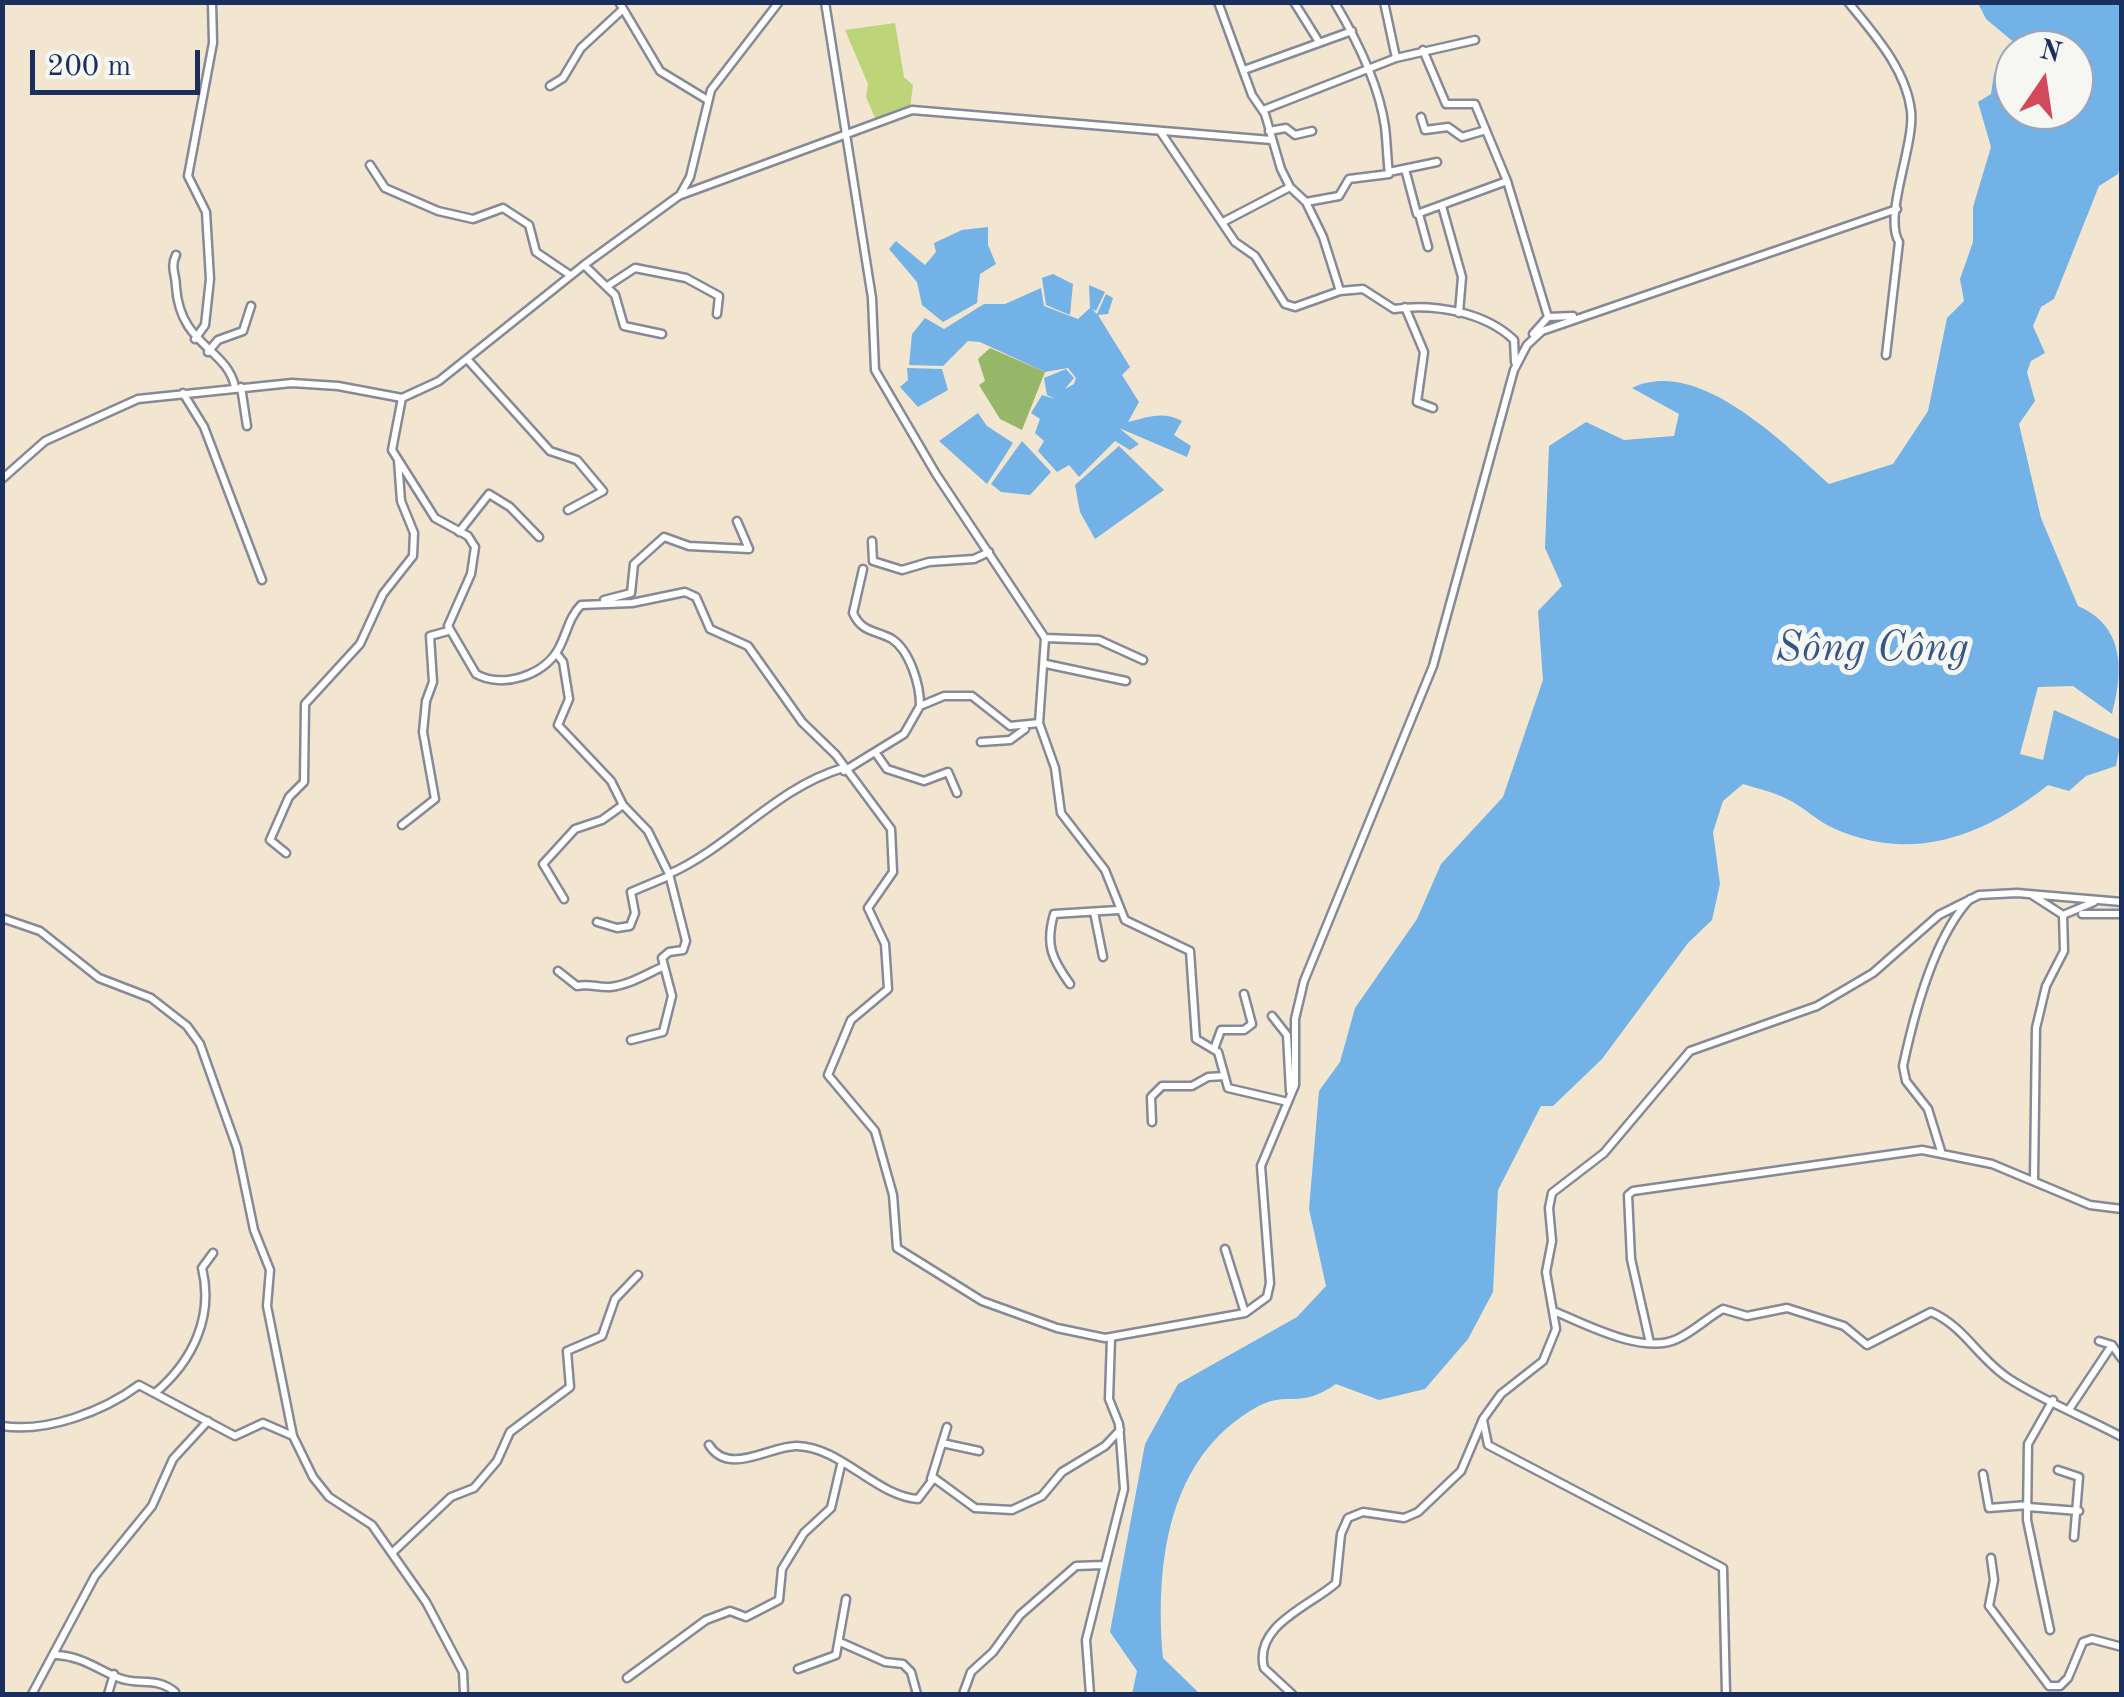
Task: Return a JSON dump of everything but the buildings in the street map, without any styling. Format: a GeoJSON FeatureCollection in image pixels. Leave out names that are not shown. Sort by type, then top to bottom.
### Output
{"type":"FeatureCollection","features":[{"type":"Feature","properties":{"kind":"street"},"geometry":{"type":"LineString","coordinates":[[195,339],[205,325],[210,279],[206,212],[188,176],[198,102],[213,42],[212,2]]}},
{"type":"Feature","properties":{"kind":"street"},"geometry":{"type":"LineString","coordinates":[[680,195],[690,178],[706,99],[779,2]]}},
{"type":"Feature","properties":{"kind":"street"},"geometry":{"type":"LineString","coordinates":[[825,2],[850,135],[872,298],[875,370],[936,474],[1045,638],[1046,664],[1034,724],[1055,768],[1063,818],[1105,870],[1118,910],[1130,923],[1190,951],[1195,1035],[1214,1049],[1231,1091],[1289,1100]]}},
{"type":"Feature","properties":{"kind":"street"},"geometry":{"type":"LineString","coordinates":[[1218,2],[1252,95],[1264,110],[1290,187],[1306,202],[1323,236],[1340,291]]}},
{"type":"Feature","properties":{"kind":"street"},"geometry":{"type":"LineString","coordinates":[[1294,2],[1319,42]]}},
{"type":"Feature","properties":{"kind":"street"},"geometry":{"type":"LineString","coordinates":[[1384,2],[1396,58]]}},
{"type":"Feature","properties":{"kind":"street"},"geometry":{"type":"LineString","coordinates":[[1848,2],[1896,68],[1910,107],[1911,133],[1896,209],[1894,234],[1899,242],[1886,355]]}},
{"type":"Feature","properties":{"kind":"street"},"geometry":{"type":"LineString","coordinates":[[1335,3],[1352,32],[1384,123],[1389,172]]}},
{"type":"Feature","properties":{"kind":"street"},"geometry":{"type":"LineString","coordinates":[[550,86],[562,78],[584,45],[620,6],[660,71],[706,99]]}},
{"type":"Feature","properties":{"kind":"street"},"geometry":{"type":"LineString","coordinates":[[1244,70],[1352,32]]}},
{"type":"Feature","properties":{"kind":"street"},"geometry":{"type":"LineString","coordinates":[[1264,110],[1365,68],[1423,50],[1474,40]]}},
{"type":"Feature","properties":{"kind":"street"},"geometry":{"type":"LineString","coordinates":[[1423,50],[1446,104],[1472,102],[1486,130],[1507,181],[1548,317]]}},
{"type":"Feature","properties":{"kind":"street"},"geometry":{"type":"LineString","coordinates":[[2,478],[36,446],[138,399],[238,387],[318,384],[402,398],[431,386],[584,264],[680,195],[912,110],[1271,140]]}},
{"type":"Feature","properties":{"kind":"street"},"geometry":{"type":"LineString","coordinates":[[1421,117],[1425,130],[1448,127],[1462,137],[1486,130]]}},
{"type":"Feature","properties":{"kind":"street"},"geometry":{"type":"LineString","coordinates":[[1269,131],[1286,128],[1296,136],[1312,131]]}},
{"type":"Feature","properties":{"kind":"street"},"geometry":{"type":"LineString","coordinates":[[1159,130],[1234,242],[1255,256],[1290,307],[1340,291],[1368,290],[1390,308],[1406,306],[1494,321],[1514,340],[1514,370]]}},
{"type":"Feature","properties":{"kind":"street"},"geometry":{"type":"LineString","coordinates":[[1306,202],[1339,196],[1350,180],[1387,176],[1389,172],[1436,162]]}},
{"type":"Feature","properties":{"kind":"street"},"geometry":{"type":"LineString","coordinates":[[370,165],[385,188],[438,211],[472,219],[503,208],[530,226],[536,252],[570,275]]}},
{"type":"Feature","properties":{"kind":"street"},"geometry":{"type":"LineString","coordinates":[[1405,168],[1412,205],[1419,214],[1428,247]]}},
{"type":"Feature","properties":{"kind":"street"},"geometry":{"type":"LineString","coordinates":[[690,178],[702,190]]}},
{"type":"Feature","properties":{"kind":"street"},"geometry":{"type":"LineString","coordinates":[[1419,214],[1507,181]]}},
{"type":"Feature","properties":{"kind":"street"},"geometry":{"type":"LineString","coordinates":[[1224,222],[1290,187]]}},
{"type":"Feature","properties":{"kind":"street"},"geometry":{"type":"LineString","coordinates":[[1442,206],[1462,278],[1458,313]]}},
{"type":"Feature","properties":{"kind":"street"},"geometry":{"type":"LineString","coordinates":[[1527,344],[1542,331],[1580,316],[1752,262],[1896,209]]}},
{"type":"Feature","properties":{"kind":"street"},"geometry":{"type":"LineString","coordinates":[[176,256],[172,264],[176,299],[195,339],[231,373],[246,426]]}},
{"type":"Feature","properties":{"kind":"street"},"geometry":{"type":"LineString","coordinates":[[584,264],[608,285],[620,304],[624,326],[662,334]]}},
{"type":"Feature","properties":{"kind":"street"},"geometry":{"type":"LineString","coordinates":[[608,285],[635,268],[671,274],[713,290],[721,300],[717,314]]}},
{"type":"Feature","properties":{"kind":"street"},"geometry":{"type":"LineString","coordinates":[[208,352],[218,340],[243,331],[251,306]]}},
{"type":"Feature","properties":{"kind":"street"},"geometry":{"type":"LineString","coordinates":[[1406,306],[1424,352],[1416,402],[1432,408]]}},
{"type":"Feature","properties":{"kind":"street"},"geometry":{"type":"LineString","coordinates":[[1548,317],[1580,316]]}},
{"type":"Feature","properties":{"kind":"street"},"geometry":{"type":"LineString","coordinates":[[593,603],[632,603],[678,592],[692,594],[710,629],[748,646],[802,722],[836,755],[894,836],[892,879],[868,908],[885,944],[890,982],[886,994],[851,1020],[828,1075],[874,1131],[893,1195],[897,1248],[982,1301],[1057,1328],[1111,1338],[1246,1313],[1262,1304],[1270,1290],[1261,1166],[1296,1076],[1295,1019],[1306,972],[1433,666],[1514,370],[1527,344],[1548,317]]}},
{"type":"Feature","properties":{"kind":"street"},"geometry":{"type":"LineString","coordinates":[[467,359],[550,451],[578,460],[603,490],[568,510]]}},
{"type":"Feature","properties":{"kind":"street"},"geometry":{"type":"LineString","coordinates":[[183,393],[205,430],[262,580]]}},
{"type":"Feature","properties":{"kind":"street"},"geometry":{"type":"LineString","coordinates":[[402,398],[391,446],[436,518],[473,541],[476,554],[448,630]]}},
{"type":"Feature","properties":{"kind":"street"},"geometry":{"type":"LineString","coordinates":[[286,853],[270,840],[289,797],[304,782],[305,704],[360,644],[380,600],[413,556],[414,533],[401,501],[398,458]]}},
{"type":"Feature","properties":{"kind":"street"},"geometry":{"type":"LineString","coordinates":[[460,532],[489,494],[510,507],[539,537]]}},
{"type":"Feature","properties":{"kind":"street"},"geometry":{"type":"LineString","coordinates":[[448,630],[470,668],[492,680],[537,671],[556,654],[576,610],[631,593],[634,564],[664,537],[689,546],[749,549],[737,520]]}},
{"type":"Feature","properties":{"kind":"street"},"geometry":{"type":"LineString","coordinates":[[872,540],[873,561],[894,570],[929,562],[974,559],[989,552]]}},
{"type":"Feature","properties":{"kind":"street"},"geometry":{"type":"LineString","coordinates":[[597,922],[617,928],[630,926],[635,913],[631,892],[704,858],[809,780],[844,770],[908,731],[920,706],[919,682],[901,648],[889,637],[863,628],[852,614],[864,569]]}},
{"type":"Feature","properties":{"kind":"street"},"geometry":{"type":"LineString","coordinates":[[402,825],[436,795],[423,737],[426,701],[433,682],[430,636],[448,630]]}},
{"type":"Feature","properties":{"kind":"street"},"geometry":{"type":"LineString","coordinates":[[1045,638],[1099,640],[1143,660]]}},
{"type":"Feature","properties":{"kind":"street"},"geometry":{"type":"LineString","coordinates":[[556,654],[563,662],[570,699],[558,724],[610,780],[623,805],[648,832],[669,875],[686,946],[666,954],[664,966],[672,996],[663,1032],[631,1040]]}},
{"type":"Feature","properties":{"kind":"street"},"geometry":{"type":"LineString","coordinates":[[1046,664],[1126,681]]}},
{"type":"Feature","properties":{"kind":"street"},"geometry":{"type":"LineString","coordinates":[[920,706],[944,696],[964,694],[978,700],[1010,726],[1034,724]]}},
{"type":"Feature","properties":{"kind":"street"},"geometry":{"type":"LineString","coordinates":[[981,742],[1010,740],[1034,724]]}},
{"type":"Feature","properties":{"kind":"street"},"geometry":{"type":"LineString","coordinates":[[875,752],[887,768],[924,781],[948,772],[957,793]]}},
{"type":"Feature","properties":{"kind":"street"},"geometry":{"type":"LineString","coordinates":[[564,899],[543,864],[575,829],[606,818],[623,805]]}},
{"type":"Feature","properties":{"kind":"street"},"geometry":{"type":"LineString","coordinates":[[1292,1694],[1264,1668],[1265,1646],[1302,1605],[1336,1582],[1344,1525],[1363,1512],[1404,1518],[1418,1512],[1461,1471],[1483,1420],[1506,1388],[1543,1361],[1554,1340],[1556,1312],[1546,1272],[1552,1241],[1552,1194],[1604,1152],[1684,1055],[1704,1042],[1748,1034],[1817,1006],[1873,973],[1926,926],[1971,898],[1986,893],[2032,894],[2122,902]]}},
{"type":"Feature","properties":{"kind":"street"},"geometry":{"type":"LineString","coordinates":[[2032,894],[2063,915]]}},
{"type":"Feature","properties":{"kind":"street"},"geometry":{"type":"LineString","coordinates":[[1941,1152],[1928,1109],[1906,1081],[1903,1066],[1935,955],[1948,924],[1971,898]]}},
{"type":"Feature","properties":{"kind":"street"},"geometry":{"type":"LineString","coordinates":[[2063,915],[2099,900]]}},
{"type":"Feature","properties":{"kind":"street"},"geometry":{"type":"LineString","coordinates":[[1070,984],[1050,954],[1048,938],[1054,914],[1118,910]]}},
{"type":"Feature","properties":{"kind":"street"},"geometry":{"type":"LineString","coordinates":[[1094,912],[1103,958]]}},
{"type":"Feature","properties":{"kind":"street"},"geometry":{"type":"LineString","coordinates":[[2082,914],[2122,914]]}},
{"type":"Feature","properties":{"kind":"street"},"geometry":{"type":"LineString","coordinates":[[2034,1179],[2036,1028],[2046,986],[2064,951],[2063,915]]}},
{"type":"Feature","properties":{"kind":"street"},"geometry":{"type":"LineString","coordinates":[[2,918],[40,931],[99,978],[151,998],[187,1026],[200,1044],[237,1148],[254,1230],[269,1264],[270,1322],[293,1436],[306,1466],[329,1497],[366,1519],[426,1602],[459,1663],[464,1694]]}},
{"type":"Feature","properties":{"kind":"street"},"geometry":{"type":"LineString","coordinates":[[558,970],[577,986],[602,988],[615,987],[664,966]]}},
{"type":"Feature","properties":{"kind":"street"},"geometry":{"type":"LineString","coordinates":[[1214,1049],[1221,1030],[1244,1030],[1252,1024],[1244,994]]}},
{"type":"Feature","properties":{"kind":"street"},"geometry":{"type":"LineString","coordinates":[[1272,1016],[1287,1035],[1289,1100]]}},
{"type":"Feature","properties":{"kind":"street"},"geometry":{"type":"LineString","coordinates":[[1152,1122],[1150,1098],[1162,1086],[1192,1086],[1208,1077],[1224,1076]]}},
{"type":"Feature","properties":{"kind":"street"},"geometry":{"type":"LineString","coordinates":[[1650,1342],[1631,1260],[1630,1192],[1889,1153],[1941,1152],[2034,1179],[2090,1205],[2122,1209]]}},
{"type":"Feature","properties":{"kind":"street"},"geometry":{"type":"LineString","coordinates":[[1225,1249],[1246,1313]]}},
{"type":"Feature","properties":{"kind":"street"},"geometry":{"type":"LineString","coordinates":[[154,1393],[200,1336],[207,1292],[202,1268],[213,1253]]}},
{"type":"Feature","properties":{"kind":"street"},"geometry":{"type":"LineString","coordinates":[[392,1553],[451,1497],[474,1488],[493,1468],[510,1432],[570,1386],[567,1351],[602,1336],[615,1299],[638,1275]]}},
{"type":"Feature","properties":{"kind":"street"},"geometry":{"type":"LineString","coordinates":[[1556,1312],[1650,1342],[1675,1340],[1723,1309],[1747,1316],[1781,1307],[1844,1326],[1867,1345],[1931,1312],[1957,1324],[1974,1348],[2007,1378],[2122,1437]]}},
{"type":"Feature","properties":{"kind":"street"},"geometry":{"type":"LineString","coordinates":[[1090,1694],[1086,1640],[1102,1566],[1124,1495],[1120,1430],[1109,1399],[1111,1338]]}},
{"type":"Feature","properties":{"kind":"street"},"geometry":{"type":"LineString","coordinates":[[2098,1341],[2112,1345],[2122,1360]]}},
{"type":"Feature","properties":{"kind":"street"},"geometry":{"type":"LineString","coordinates":[[2070,1408],[2112,1345]]}},
{"type":"Feature","properties":{"kind":"street"},"geometry":{"type":"LineString","coordinates":[[2,1426],[46,1428],[122,1399],[137,1386],[239,1437],[263,1422],[293,1436]]}},
{"type":"Feature","properties":{"kind":"street"},"geometry":{"type":"LineString","coordinates":[[2050,1630],[2027,1526],[2028,1444],[2052,1400]]}},
{"type":"Feature","properties":{"kind":"street"},"geometry":{"type":"LineString","coordinates":[[1483,1420],[1488,1445],[1720,1564],[1726,1600],[1726,1694]]}},
{"type":"Feature","properties":{"kind":"street"},"geometry":{"type":"LineString","coordinates":[[32,1694],[95,1576],[152,1506],[173,1459],[208,1421]]}},
{"type":"Feature","properties":{"kind":"street"},"geometry":{"type":"LineString","coordinates":[[710,1445],[718,1455],[736,1458],[796,1446],[914,1500],[921,1497],[931,1479],[948,1427]]}},
{"type":"Feature","properties":{"kind":"street"},"geometry":{"type":"LineString","coordinates":[[931,1479],[942,1481],[976,1508],[1012,1510],[1042,1496],[1062,1472],[1106,1446],[1120,1430]]}},
{"type":"Feature","properties":{"kind":"street"},"geometry":{"type":"LineString","coordinates":[[942,1443],[979,1451]]}},
{"type":"Feature","properties":{"kind":"street"},"geometry":{"type":"LineString","coordinates":[[628,1678],[706,1620],[730,1611],[746,1618],[779,1600],[782,1569],[804,1534],[831,1508],[841,1465]]}},
{"type":"Feature","properties":{"kind":"street"},"geometry":{"type":"LineString","coordinates":[[2058,1470],[2079,1476],[2074,1538]]}},
{"type":"Feature","properties":{"kind":"street"},"geometry":{"type":"LineString","coordinates":[[1983,1474],[1989,1508],[2028,1506],[2079,1511]]}},
{"type":"Feature","properties":{"kind":"street"},"geometry":{"type":"LineString","coordinates":[[1991,1558],[1988,1606],[2050,1686],[2060,1686],[2068,1678],[2083,1642],[2092,1639],[2122,1647]]}},
{"type":"Feature","properties":{"kind":"street"},"geometry":{"type":"LineString","coordinates":[[963,1694],[972,1672],[993,1652],[1020,1615],[1076,1566],[1102,1566]]}},
{"type":"Feature","properties":{"kind":"street"},"geometry":{"type":"LineString","coordinates":[[798,1669],[830,1660],[840,1642],[846,1599]]}},
{"type":"Feature","properties":{"kind":"street"},"geometry":{"type":"LineString","coordinates":[[840,1642],[885,1662],[903,1664],[911,1672],[917,1694]]}},
{"type":"Feature","properties":{"kind":"street"},"geometry":{"type":"LineString","coordinates":[[56,1655],[94,1663],[114,1674],[163,1682],[174,1692]]}},
{"type":"Feature","properties":{"kind":"street"},"geometry":{"type":"LineString","coordinates":[[108,1694],[114,1674]]}},
{"type":"Feature","properties":{"kind":"green space"},"geometry":{"type":"Polygon","coordinates":[[[895,23],[904,77],[913,85],[910,108],[876,120],[866,97],[868,84],[845,30],[895,23]]]}},
{"type":"Feature","properties":{"kind":"green space"},"geometry":{"type":"Polygon","coordinates":[[[990,348],[1045,372],[1022,430],[1000,419],[979,385],[985,381],[978,359],[990,348]]]}},
{"type":"Feature","properties":{"kind":"water","name":"Sông Công"},"geometry":{"type":"Polygon","coordinates":[[[1978,3],[2121,3],[2118,174],[2099,186],[2054,299],[2041,307],[2033,326],[2045,353],[2031,361],[2027,372],[2035,401],[2019,424],[2041,518],[2078,606],[2104,625],[2112,637],[2119,665],[2112,714],[2073,686],[2038,687],[2020,754],[2043,760],[2054,710],[2121,740],[2116,766],[2086,776],[2069,791],[2048,785],[1973,831],[1919,844],[1862,839],[1827,825],[1782,797],[1743,784],[1723,801],[1713,832],[1720,884],[1712,920],[1688,943],[1602,1059],[1553,1106],[1541,1106],[1498,1190],[1493,1292],[1468,1339],[1425,1389],[1379,1400],[1336,1384],[1312,1396],[1267,1402],[1227,1428],[1203,1454],[1186,1484],[1165,1550],[1163,1658],[1200,1694],[1132,1694],[1137,1671],[1110,1632],[1145,1444],[1178,1384],[1297,1317],[1326,1286],[1309,1209],[1319,1091],[1340,1062],[1355,1008],[1417,919],[1441,864],[1503,797],[1543,680],[1538,611],[1562,586],[1545,548],[1549,446],[1586,422],[1624,440],[1674,436],[1679,414],[1632,388],[1658,381],[1684,384],[1738,409],[1829,484],[1893,464],[1928,411],[1947,318],[1964,301],[1960,279],[1973,242],[1973,207],[1991,147],[1978,102],[1991,94],[1994,74],[1994,130],[2094,130],[2094,30],[1999,30],[1986,19],[1978,3]]]}},
{"type":"Feature","properties":{"kind":"water"},"geometry":{"type":"Polygon","coordinates":[[[988,227],[988,245],[996,264],[980,274],[977,303],[943,322],[922,305],[917,282],[889,249],[896,241],[925,265],[936,252],[934,243],[962,230],[988,227]]]}},
{"type":"Feature","properties":{"kind":"water"},"geometry":{"type":"Polygon","coordinates":[[[1053,274],[1073,284],[1070,315],[1046,305],[1042,278],[1053,274]]]}},
{"type":"Feature","properties":{"kind":"water"},"geometry":{"type":"Polygon","coordinates":[[[1089,285],[1105,292],[1096,311],[1092,309],[1097,314],[1106,294],[1113,298],[1108,314],[1098,315],[1130,367],[1122,375],[1139,402],[1128,422],[1161,415],[1182,421],[1174,435],[1191,446],[1187,457],[1119,428],[1139,444],[1130,450],[1115,441],[1079,477],[1069,465],[1057,472],[1038,451],[1044,441],[1035,433],[1040,419],[1031,413],[1042,395],[1055,399],[1047,395],[1044,378],[1066,369],[1074,378],[1065,389],[1074,384],[1076,378],[1068,368],[1045,372],[980,342],[968,341],[943,366],[909,365],[912,334],[925,318],[944,329],[984,304],[1005,304],[1041,288],[1044,306],[1078,319],[1090,308],[1089,285]]]}},
{"type":"Feature","properties":{"kind":"water"},"geometry":{"type":"Polygon","coordinates":[[[907,368],[942,369],[948,390],[918,407],[900,387],[908,380],[907,368]]]}},
{"type":"Feature","properties":{"kind":"water"},"geometry":{"type":"Polygon","coordinates":[[[978,413],[987,426],[1013,443],[987,484],[939,441],[978,413]]]}},
{"type":"Feature","properties":{"kind":"water"},"geometry":{"type":"Polygon","coordinates":[[[1022,441],[1051,472],[1030,495],[1001,492],[991,484],[1022,441]]]}},
{"type":"Feature","properties":{"kind":"water"},"geometry":{"type":"Polygon","coordinates":[[[1119,446],[1164,490],[1095,539],[1080,512],[1075,485],[1119,446]]]}}]}
